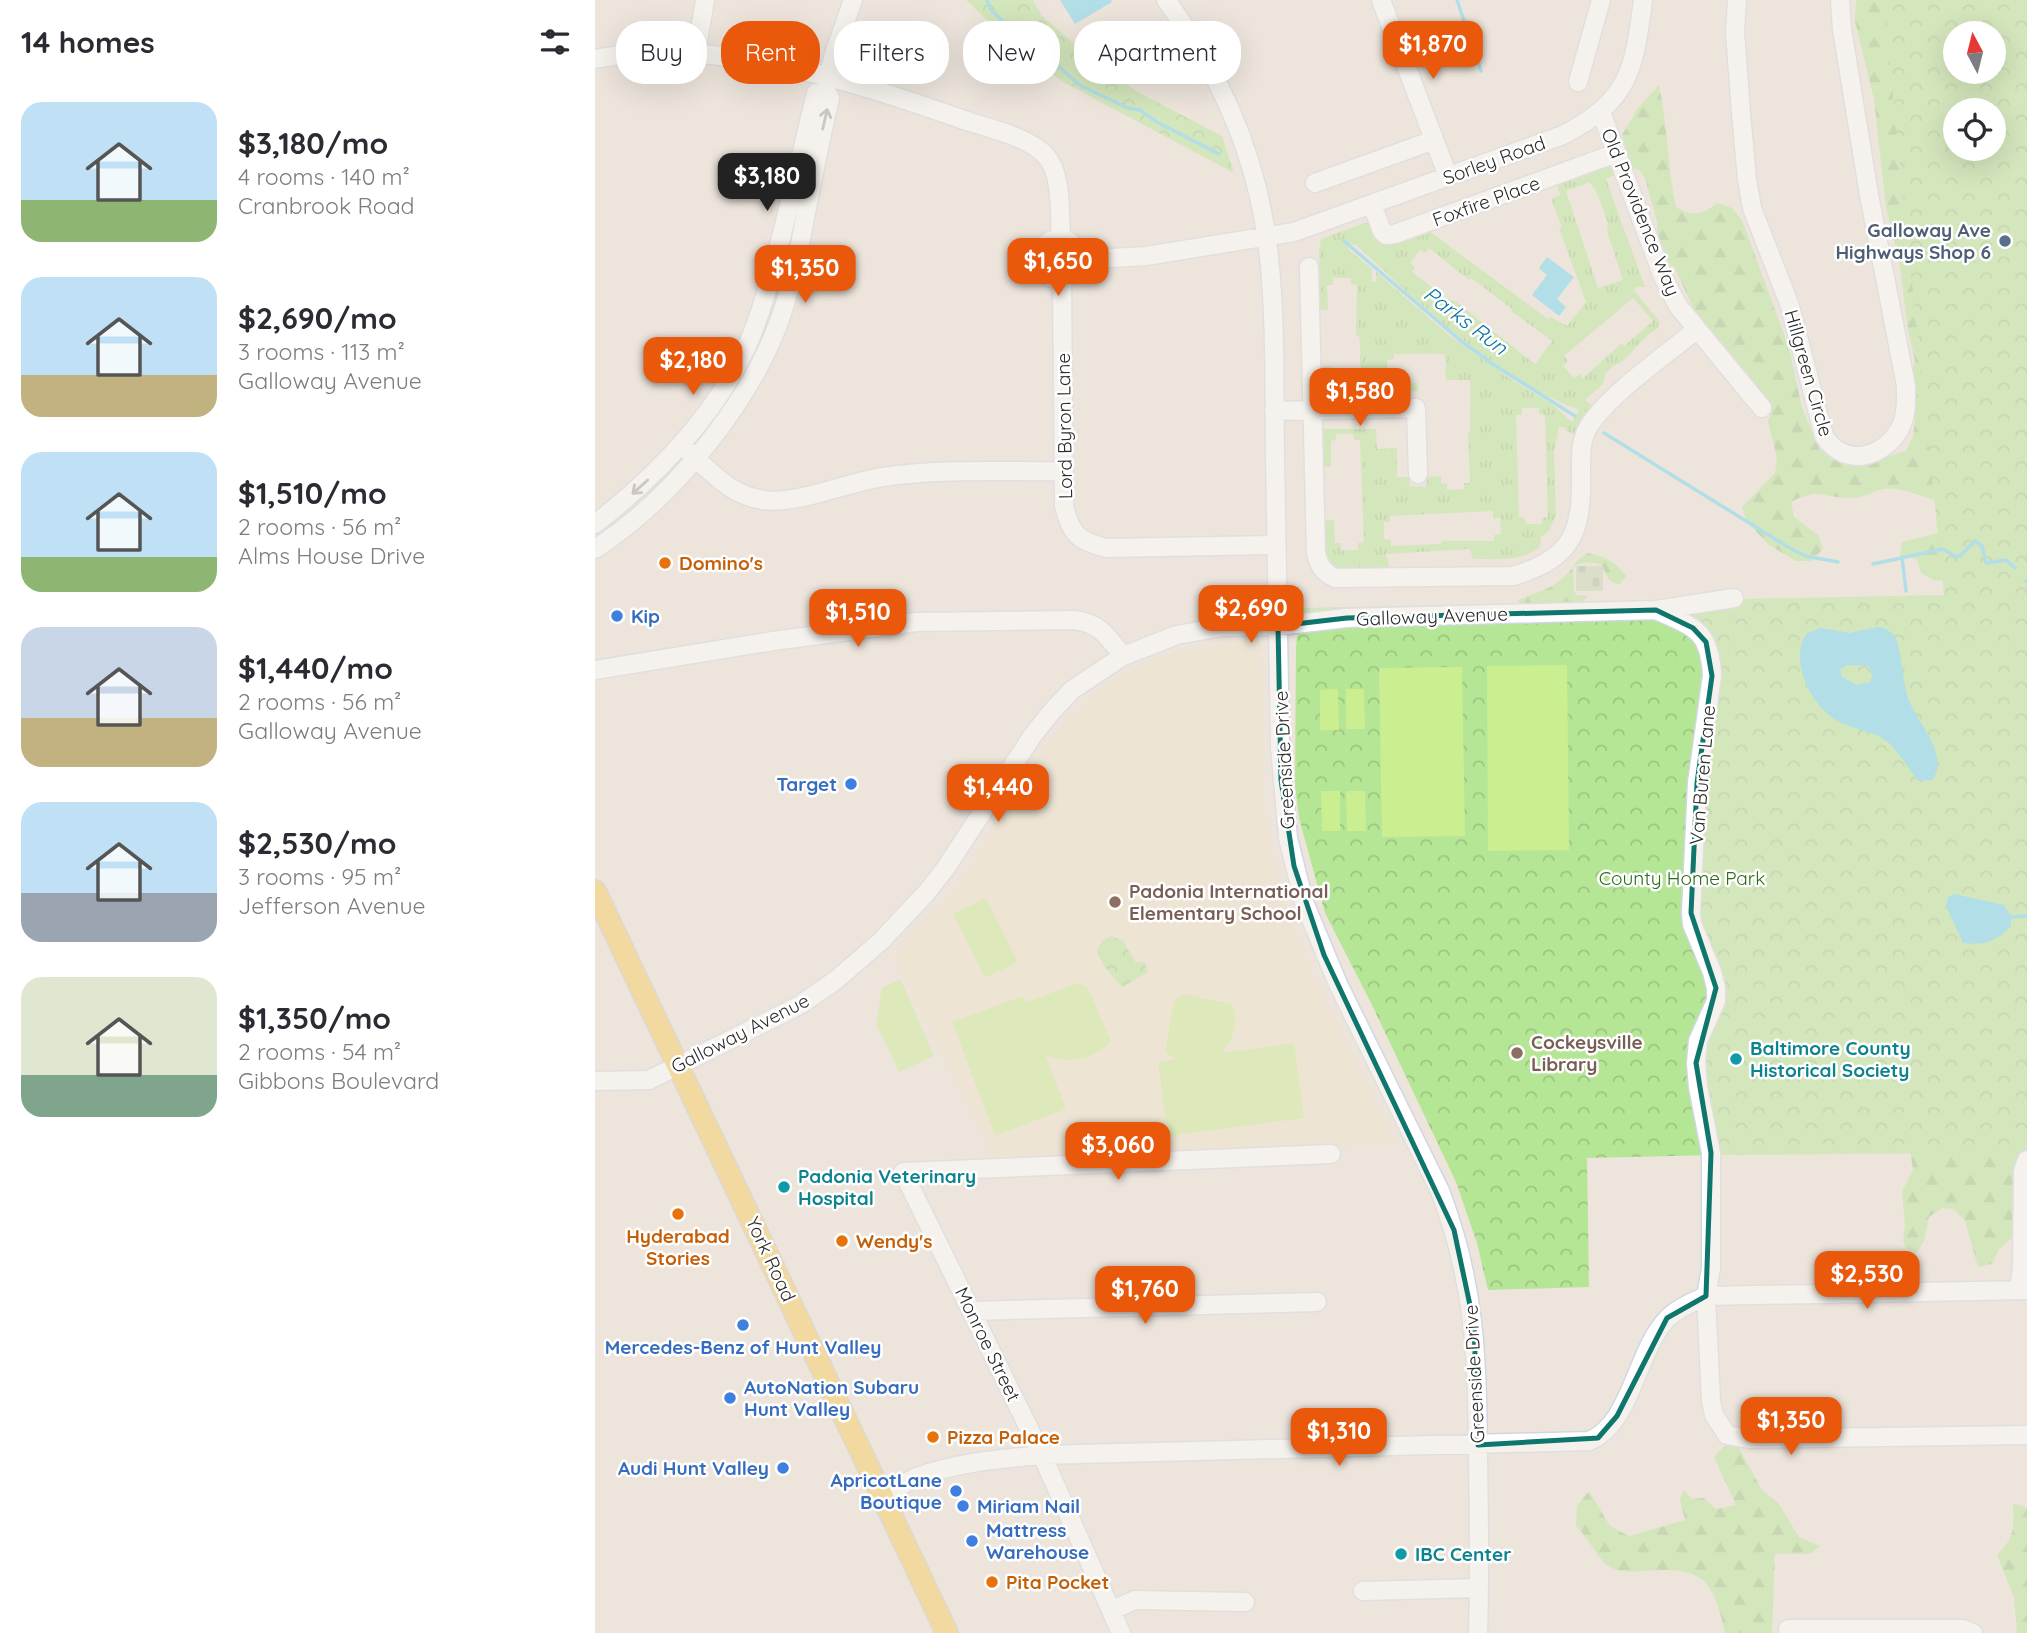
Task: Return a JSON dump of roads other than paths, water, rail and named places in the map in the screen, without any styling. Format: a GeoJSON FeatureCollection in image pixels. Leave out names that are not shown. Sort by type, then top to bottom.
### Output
{"type":"FeatureCollection","features":[{"type":"Feature","properties":{"kind":"main road","name":"York Road"},"geometry":{"type":"LineString","coordinates":[[595,891],[948,1631]]}},
{"type":"Feature","properties":{"kind":"street"},"geometry":{"type":"LineString","coordinates":[[702,21],[705,0]]}},
{"type":"Feature","properties":{"kind":"street"},"geometry":{"type":"LineString","coordinates":[[595,549],[637,516],[696,458],[740,398],[760,363],[781,317],[797,258],[830,98],[827,83],[853,0]]}},
{"type":"Feature","properties":{"kind":"street","name":"Greenside Drive"},"geometry":{"type":"LineString","coordinates":[[1166,0],[1201,50],[1234,118],[1256,186],[1267,238],[1271,284],[1282,780],[1294,866],[1324,955],[1424,1157],[1454,1230],[1468,1284],[1474,1324],[1478,1445],[1478,1633]]}},
{"type":"Feature","properties":{"kind":"street"},"geometry":{"type":"LineString","coordinates":[[1381,0],[1448,176]]}},
{"type":"Feature","properties":{"kind":"street"},"geometry":{"type":"LineString","coordinates":[[1578,82],[1601,0]]}},
{"type":"Feature","properties":{"kind":"street","name":"Sorley Road"},"geometry":{"type":"LineString","coordinates":[[1080,260],[1146,256],[1294,232],[1563,135],[1601,112],[1629,76],[1637,50],[1643,0]]}},
{"type":"Feature","properties":{"kind":"street","name":"Hillgreen Circle"},"geometry":{"type":"LineString","coordinates":[[1737,0],[1735,32],[1747,179],[1752,208],[1790,306],[1824,436],[1831,447],[1852,456],[1878,452],[1887,445],[1902,423],[1907,406],[1906,386],[1867,182],[1842,29],[1840,0]]}},
{"type":"Feature","properties":{"kind":"street"},"geometry":{"type":"LineString","coordinates":[[707,54],[745,59],[827,83],[852,82],[1035,146],[1051,162],[1055,172],[1061,238]]}},
{"type":"Feature","properties":{"kind":"street"},"geometry":{"type":"LineString","coordinates":[[595,59],[616,56]]}},
{"type":"Feature","properties":{"kind":"street"},"geometry":{"type":"LineString","coordinates":[[595,524],[652,476],[681,444],[734,370],[753,332],[772,275],[816,93],[827,83]]}},
{"type":"Feature","properties":{"kind":"street","name":"Old Providence Way"},"geometry":{"type":"LineString","coordinates":[[1601,112],[1663,277],[1678,306],[1762,408]]}},
{"type":"Feature","properties":{"kind":"street"},"geometry":{"type":"LineString","coordinates":[[1315,183],[1434,140]]}},
{"type":"Feature","properties":{"kind":"street","name":"Foxfire Place"},"geometry":{"type":"LineString","coordinates":[[1372,205],[1382,231],[1386,235],[1395,234],[1616,153]]}},
{"type":"Feature","properties":{"kind":"street"},"geometry":{"type":"LineString","coordinates":[[1061,238],[1074,244],[1080,260],[1075,272],[1062,279],[1052,278],[1045,273],[1039,260],[1040,252],[1046,243],[1061,238]]}},
{"type":"Feature","properties":{"kind":"street"},"geometry":{"type":"LineString","coordinates":[[1309,267],[1316,553],[1325,573],[1335,578],[1513,576],[1548,562],[1565,546],[1578,525],[1581,509],[1581,455],[1588,428],[1608,403],[1696,330]]}},
{"type":"Feature","properties":{"kind":"street","name":"Lord Byron Lane"},"geometry":{"type":"LineString","coordinates":[[1062,279],[1064,506],[1070,527],[1078,537],[1090,544],[1106,548],[1276,545]]}},
{"type":"Feature","properties":{"kind":"street"},"geometry":{"type":"LineString","coordinates":[[1274,411],[1416,408],[1417,474]]}},
{"type":"Feature","properties":{"kind":"street"},"geometry":{"type":"LineString","coordinates":[[681,444],[721,481],[740,494],[774,501],[798,498],[861,480],[898,475],[1064,471]]}},
{"type":"Feature","properties":{"kind":"street","name":"Galloway Avenue"},"geometry":{"type":"LineString","coordinates":[[595,1081],[649,1080],[806,1001],[836,980],[908,915],[945,869],[1033,735],[1053,710],[1072,690],[1123,656],[1177,635],[1203,629],[1278,626],[1347,618],[1656,610],[1734,598]]}},
{"type":"Feature","properties":{"kind":"street","name":"Van Buren Lane"},"geometry":{"type":"LineString","coordinates":[[1656,610],[1693,628],[1706,642],[1711,662],[1697,783],[1691,913],[1692,924],[1716,988],[1716,1001],[1698,1041],[1696,1063],[1711,1153],[1711,1268],[1706,1296],[1714,1415],[1727,1435],[1749,1439],[2027,1435]]}},
{"type":"Feature","properties":{"kind":"street"},"geometry":{"type":"LineString","coordinates":[[595,670],[773,641],[916,622],[1075,620],[1097,626],[1123,656]]}},
{"type":"Feature","properties":{"kind":"street","name":"Monroe Street"},"geometry":{"type":"LineString","coordinates":[[1121,1633],[1042,1455],[903,1172],[1331,1154]]}},
{"type":"Feature","properties":{"kind":"street"},"geometry":{"type":"LineString","coordinates":[[883,1496],[916,1478],[944,1470],[979,1462],[1042,1455],[1573,1443],[1598,1438],[1617,1416],[1648,1349],[1667,1318],[1706,1296],[2023,1290],[2023,1171],[2027,1160]]}},
{"type":"Feature","properties":{"kind":"street"},"geometry":{"type":"LineString","coordinates":[[971,1311],[1317,1302]]}},
{"type":"Feature","properties":{"kind":"street"},"geometry":{"type":"LineString","coordinates":[[1363,1591],[1479,1588]]}},
{"type":"Feature","properties":{"kind":"street"},"geometry":{"type":"LineString","coordinates":[[1112,1609],[1135,1600],[1245,1602]]}},
{"type":"Feature","properties":{"kind":"street"},"geometry":{"type":"LineString","coordinates":[[1788,1629],[1963,1629],[1973,1633]]}},
{"type":"Feature","properties":{"kind":"water"},"geometry":{"type":"Polygon","coordinates":[[[1060,0],[1111,0],[1112,2],[1074,22],[1060,0]]]}},
{"type":"Feature","properties":{"kind":"water"},"geometry":{"type":"Polygon","coordinates":[[[1547,257],[1574,277],[1557,299],[1566,307],[1559,316],[1532,295],[1547,275],[1539,268],[1547,257]]]}},
{"type":"Feature","properties":{"kind":"water"},"geometry":{"type":"Polygon","coordinates":[[[1878,627],[1885,628],[1895,636],[1907,695],[1937,759],[1937,770],[1932,780],[1918,781],[1888,742],[1838,721],[1819,705],[1811,694],[1801,669],[1800,656],[1807,633],[1821,628],[1849,633],[1878,627]],[[1847,665],[1840,670],[1842,677],[1857,685],[1870,682],[1872,677],[1869,666],[1847,665]]]}},
{"type":"Feature","properties":{"kind":"water"},"geometry":{"type":"Polygon","coordinates":[[[1954,894],[2004,905],[2011,917],[2011,926],[1989,941],[1963,943],[1946,906],[1948,897],[1954,894]]]}},
{"type":"Feature","properties":{"kind":"waterway","name":"Parks Run"},"geometry":{"type":"LineString","coordinates":[[987,0],[991,10],[1027,48],[1052,61],[1081,86],[1128,108],[1140,110],[1157,122],[1219,154]]}},
{"type":"Feature","properties":{"kind":"waterway"},"geometry":{"type":"LineString","coordinates":[[1457,0],[1481,71]]}},
{"type":"Feature","properties":{"kind":"waterway","name":"Parks Run"},"geometry":{"type":"LineString","coordinates":[[1344,241],[1461,341],[1575,416]]}},
{"type":"Feature","properties":{"kind":"waterway","name":"Parks Run"},"geometry":{"type":"LineString","coordinates":[[1604,433],[1788,547],[1805,556],[1838,562]]}},
{"type":"Feature","properties":{"kind":"waterway"},"geometry":{"type":"LineString","coordinates":[[1873,564],[1943,549],[1960,556],[1975,541],[1982,546],[1986,563],[2006,560],[2015,568]]}},
{"type":"Feature","properties":{"kind":"waterway"},"geometry":{"type":"LineString","coordinates":[[1902,557],[1906,591]]}},
{"type":"Feature","properties":{"kind":"waterway"},"geometry":{"type":"LineString","coordinates":[[2011,917],[2027,916]]}},
{"type":"Feature","properties":{"kind":"place","name":"Galloway Ave Highways Shop 6"},"geometry":{"type":"Point","coordinates":[2005,241]}},
{"type":"Feature","properties":{"kind":"place","name":"Domino's"},"geometry":{"type":"Point","coordinates":[665,563]}},
{"type":"Feature","properties":{"kind":"place","name":"Kip"},"geometry":{"type":"Point","coordinates":[617,616]}},
{"type":"Feature","properties":{"kind":"place","name":"Target"},"geometry":{"type":"Point","coordinates":[851,784]}},
{"type":"Feature","properties":{"kind":"place","name":"Padonia International Elementary School"},"geometry":{"type":"Point","coordinates":[1115,902]}},
{"type":"Feature","properties":{"kind":"place","name":"Cockeysville Library"},"geometry":{"type":"Point","coordinates":[1517,1053]}},
{"type":"Feature","properties":{"kind":"place","name":"Baltimore County Historical Society"},"geometry":{"type":"Point","coordinates":[1736,1059]}},
{"type":"Feature","properties":{"kind":"place","name":"Padonia Veterinary Hospital"},"geometry":{"type":"Point","coordinates":[784,1187]}},
{"type":"Feature","properties":{"kind":"place","name":"Hyderabad Stories"},"geometry":{"type":"Point","coordinates":[678,1214]}},
{"type":"Feature","properties":{"kind":"place","name":"Wendy's"},"geometry":{"type":"Point","coordinates":[842,1241]}},
{"type":"Feature","properties":{"kind":"place","name":"Mercedes-Benz of Hunt Valley"},"geometry":{"type":"Point","coordinates":[743,1325]}},
{"type":"Feature","properties":{"kind":"place","name":"AutoNation Subaru Hunt Valley"},"geometry":{"type":"Point","coordinates":[730,1398]}},
{"type":"Feature","properties":{"kind":"place","name":"Pizza Palace"},"geometry":{"type":"Point","coordinates":[933,1437]}},
{"type":"Feature","properties":{"kind":"place","name":"Audi Hunt Valley"},"geometry":{"type":"Point","coordinates":[783,1468]}},
{"type":"Feature","properties":{"kind":"place","name":"ApricotLane Boutique"},"geometry":{"type":"Point","coordinates":[956,1491]}},
{"type":"Feature","properties":{"kind":"place","name":"Miriam Nail"},"geometry":{"type":"Point","coordinates":[963,1506]}},
{"type":"Feature","properties":{"kind":"place","name":"Mattress Warehouse"},"geometry":{"type":"Point","coordinates":[972,1541]}},
{"type":"Feature","properties":{"kind":"place","name":"IBC Center"},"geometry":{"type":"Point","coordinates":[1401,1554]}},
{"type":"Feature","properties":{"kind":"place","name":"Pita Pocket"},"geometry":{"type":"Point","coordinates":[992,1582]}},
{"type":"Feature","properties":{"kind":"park label","name":"County Home Park"},"geometry":{"type":"Point","coordinates":[1682,878]}}]}
